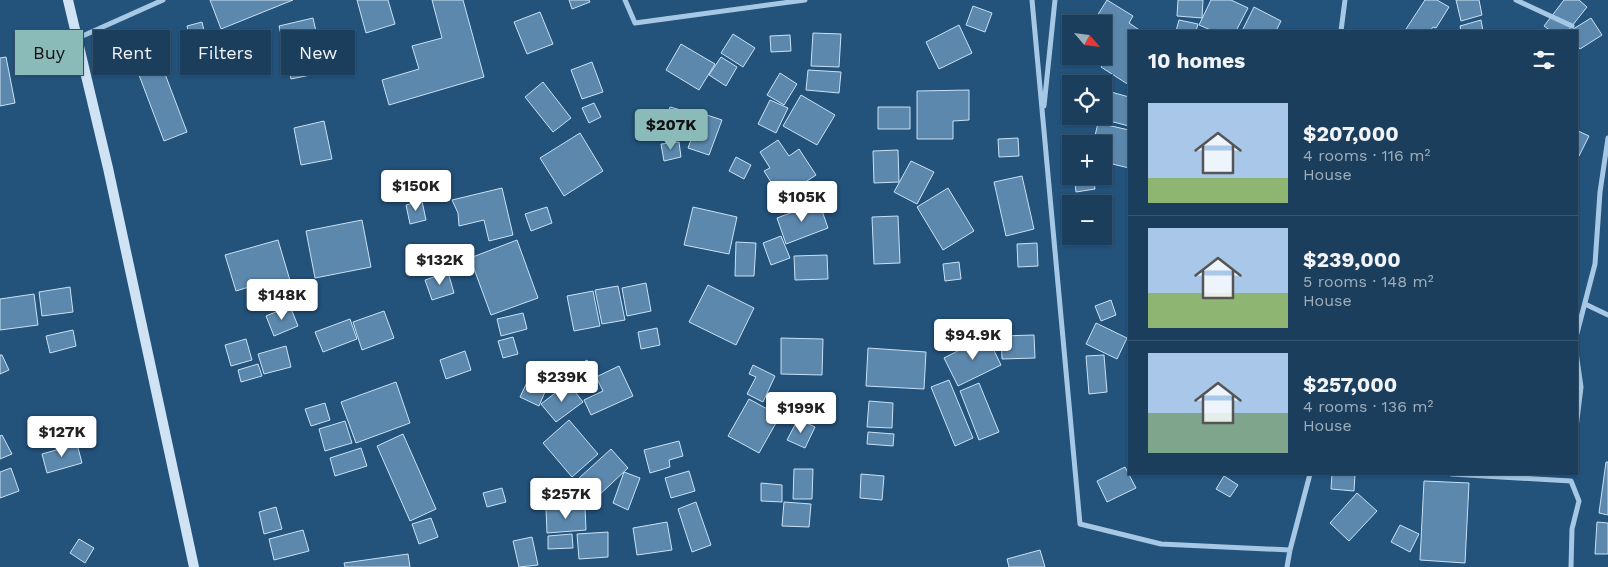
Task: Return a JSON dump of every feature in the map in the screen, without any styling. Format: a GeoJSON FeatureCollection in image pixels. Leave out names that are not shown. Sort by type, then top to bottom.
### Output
{"type":"FeatureCollection","features":[{"type":"Feature","properties":{"kind":"street"},"geometry":{"type":"LineString","coordinates":[[68,0],[76,30]]}},
{"type":"Feature","properties":{"kind":"street"},"geometry":{"type":"LineString","coordinates":[[83,36],[163,0]]}},
{"type":"Feature","properties":{"kind":"street"},"geometry":{"type":"LineString","coordinates":[[625,0],[635,23],[806,0]]}},
{"type":"Feature","properties":{"kind":"street"},"geometry":{"type":"LineString","coordinates":[[1032,0],[1080,524],[1161,544],[1290,550]]}},
{"type":"Feature","properties":{"kind":"street"},"geometry":{"type":"LineString","coordinates":[[1043,120],[1055,0]]}},
{"type":"Feature","properties":{"kind":"street"},"geometry":{"type":"LineString","coordinates":[[1342,30],[1345,0]]}},
{"type":"Feature","properties":{"kind":"street"},"geometry":{"type":"LineString","coordinates":[[1516,0],[1572,26]]}},
{"type":"Feature","properties":{"kind":"street"},"geometry":{"type":"LineString","coordinates":[[83,61],[194,567]]}},
{"type":"Feature","properties":{"kind":"street"},"geometry":{"type":"LineString","coordinates":[[1578,330],[1595,264],[1600,192],[1608,138]]}},
{"type":"Feature","properties":{"kind":"street"},"geometry":{"type":"LineString","coordinates":[[1585,304],[1608,315]]}},
{"type":"Feature","properties":{"kind":"street"},"geometry":{"type":"LineString","coordinates":[[1287,567],[1310,475]]}},
{"type":"Feature","properties":{"kind":"street"},"geometry":{"type":"LineString","coordinates":[[1468,475],[1571,481]]}},
{"type":"Feature","properties":{"kind":"street"},"geometry":{"type":"LineString","coordinates":[[1571,475],[1571,481],[1579,500],[1572,529],[1571,567]]}},
{"type":"Feature","properties":{"kind":"building"},"geometry":{"type":"Polygon","coordinates":[[[210,0],[293,0],[221,29],[210,0]]]}},
{"type":"Feature","properties":{"kind":"building"},"geometry":{"type":"Polygon","coordinates":[[[357,0],[388,0],[395,24],[366,33],[357,0]]]}},
{"type":"Feature","properties":{"kind":"building"},"geometry":{"type":"Polygon","coordinates":[[[432,0],[463,0],[484,77],[389,105],[382,80],[419,69],[412,46],[442,38],[432,0]]]}},
{"type":"Feature","properties":{"kind":"building"},"geometry":{"type":"Polygon","coordinates":[[[569,0],[589,0],[590,2],[572,9],[569,0]]]}},
{"type":"Feature","properties":{"kind":"building"},"geometry":{"type":"Polygon","coordinates":[[[1107,0],[1133,16],[1129,23],[1140,30],[1128,30],[1128,84],[1101,67],[1102,65],[1112,65],[1112,15],[1098,15],[1107,0]]]}},
{"type":"Feature","properties":{"kind":"building"},"geometry":{"type":"Polygon","coordinates":[[[1178,0],[1203,0],[1202,18],[1177,16],[1178,0]]]}},
{"type":"Feature","properties":{"kind":"building"},"geometry":{"type":"Polygon","coordinates":[[[1211,0],[1231,0],[1248,8],[1237,30],[1211,30],[1199,25],[1211,0]]]}},
{"type":"Feature","properties":{"kind":"building"},"geometry":{"type":"Polygon","coordinates":[[[1425,0],[1437,0],[1449,7],[1436,28],[1433,27],[1431,30],[1406,29],[1425,0]]]}},
{"type":"Feature","properties":{"kind":"building"},"geometry":{"type":"Polygon","coordinates":[[[1456,0],[1479,0],[1482,15],[1461,21],[1456,0]]]}},
{"type":"Feature","properties":{"kind":"building"},"geometry":{"type":"Polygon","coordinates":[[[1564,0],[1579,0],[1587,7],[1569,30],[1550,30],[1544,26],[1564,0]]]}},
{"type":"Feature","properties":{"kind":"building"},"geometry":{"type":"Polygon","coordinates":[[[973,6],[992,13],[985,32],[966,25],[973,6]]]}},
{"type":"Feature","properties":{"kind":"building"},"geometry":{"type":"Polygon","coordinates":[[[1254,7],[1281,21],[1276,30],[1242,30],[1254,7]]]}},
{"type":"Feature","properties":{"kind":"building"},"geometry":{"type":"Polygon","coordinates":[[[540,12],[553,44],[527,54],[514,22],[540,12]]]}},
{"type":"Feature","properties":{"kind":"building"},"geometry":{"type":"Polygon","coordinates":[[[313,18],[316,30],[281,30],[281,35],[279,26],[313,18]]]}},
{"type":"Feature","properties":{"kind":"building"},"geometry":{"type":"Polygon","coordinates":[[[1591,18],[1602,35],[1580,49],[1578,46],[1578,30],[1572,30],[1591,18]]]}},
{"type":"Feature","properties":{"kind":"building"},"geometry":{"type":"Polygon","coordinates":[[[1179,20],[1198,24],[1196,30],[1176,30],[1179,20]]]}},
{"type":"Feature","properties":{"kind":"building"},"geometry":{"type":"Polygon","coordinates":[[[1481,20],[1483,30],[1461,30],[1460,26],[1481,20]]]}},
{"type":"Feature","properties":{"kind":"building"},"geometry":{"type":"Polygon","coordinates":[[[202,22],[204,30],[188,30],[187,26],[202,22]]]}},
{"type":"Feature","properties":{"kind":"building"},"geometry":{"type":"Polygon","coordinates":[[[959,25],[972,53],[939,69],[926,42],[959,25]]]}},
{"type":"Feature","properties":{"kind":"building"},"geometry":{"type":"Polygon","coordinates":[[[813,33],[841,34],[839,67],[811,66],[813,33]]]}},
{"type":"Feature","properties":{"kind":"building"},"geometry":{"type":"Polygon","coordinates":[[[733,34],[755,48],[743,67],[721,53],[733,34]]]}},
{"type":"Feature","properties":{"kind":"building"},"geometry":{"type":"Polygon","coordinates":[[[790,35],[791,51],[771,52],[770,36],[790,35]]]}},
{"type":"Feature","properties":{"kind":"building"},"geometry":{"type":"Polygon","coordinates":[[[681,44],[715,64],[699,90],[666,70],[681,44]]]}},
{"type":"Feature","properties":{"kind":"building"},"geometry":{"type":"Polygon","coordinates":[[[6,57],[15,103],[0,106],[0,58],[6,57]]]}},
{"type":"Feature","properties":{"kind":"building"},"geometry":{"type":"Polygon","coordinates":[[[721,57],[737,67],[726,86],[709,75],[721,57]]]}},
{"type":"Feature","properties":{"kind":"building"},"geometry":{"type":"Polygon","coordinates":[[[592,62],[603,92],[582,99],[571,70],[592,62]]]}},
{"type":"Feature","properties":{"kind":"building"},"geometry":{"type":"Polygon","coordinates":[[[808,70],[841,72],[839,93],[806,90],[808,70]]]}},
{"type":"Feature","properties":{"kind":"building"},"geometry":{"type":"Polygon","coordinates":[[[780,73],[797,84],[784,105],[767,95],[780,73]]]}},
{"type":"Feature","properties":{"kind":"building"},"geometry":{"type":"Polygon","coordinates":[[[139,75],[165,75],[187,132],[164,141],[139,75]]]}},
{"type":"Feature","properties":{"kind":"building"},"geometry":{"type":"Polygon","coordinates":[[[290,75],[310,75],[291,79],[290,75]]]}},
{"type":"Feature","properties":{"kind":"building"},"geometry":{"type":"Polygon","coordinates":[[[543,82],[571,118],[553,132],[525,97],[543,82]]]}},
{"type":"Feature","properties":{"kind":"building"},"geometry":{"type":"Polygon","coordinates":[[[969,90],[969,120],[953,121],[953,139],[917,139],[917,91],[969,90]]]}},
{"type":"Feature","properties":{"kind":"building"},"geometry":{"type":"Polygon","coordinates":[[[1112,92],[1128,97],[1128,126],[1112,122],[1112,92]]]}},
{"type":"Feature","properties":{"kind":"building"},"geometry":{"type":"Polygon","coordinates":[[[801,95],[835,115],[817,145],[783,126],[801,95]]]}},
{"type":"Feature","properties":{"kind":"building"},"geometry":{"type":"Polygon","coordinates":[[[770,100],[788,108],[776,133],[758,124],[770,100]]]}},
{"type":"Feature","properties":{"kind":"building"},"geometry":{"type":"Polygon","coordinates":[[[594,103],[601,117],[589,123],[582,108],[594,103]]]}},
{"type":"Feature","properties":{"kind":"building"},"geometry":{"type":"Polygon","coordinates":[[[670,107],[692,113],[687,131],[665,125],[670,107]]]}},
{"type":"Feature","properties":{"kind":"building"},"geometry":{"type":"Polygon","coordinates":[[[878,107],[910,107],[910,129],[878,129],[878,107]]]}},
{"type":"Feature","properties":{"kind":"building"},"geometry":{"type":"Polygon","coordinates":[[[701,113],[722,120],[709,155],[688,148],[701,113]]]}},
{"type":"Feature","properties":{"kind":"building"},"geometry":{"type":"Polygon","coordinates":[[[324,121],[332,159],[301,165],[294,128],[324,121]]]}},
{"type":"Feature","properties":{"kind":"building"},"geometry":{"type":"Polygon","coordinates":[[[1098,125],[1128,130],[1128,168],[1112,164],[1112,135],[1095,135],[1098,125]]]}},
{"type":"Feature","properties":{"kind":"building"},"geometry":{"type":"Polygon","coordinates":[[[1578,131],[1589,136],[1578,155],[1578,131]]]}},
{"type":"Feature","properties":{"kind":"building"},"geometry":{"type":"Polygon","coordinates":[[[580,133],[603,171],[564,196],[540,158],[580,133]]]}},
{"type":"Feature","properties":{"kind":"building"},"geometry":{"type":"Polygon","coordinates":[[[1018,138],[1019,156],[999,157],[998,139],[1018,138]]]}},
{"type":"Feature","properties":{"kind":"building"},"geometry":{"type":"Polygon","coordinates":[[[778,140],[789,156],[799,149],[816,175],[781,198],[764,171],[770,168],[760,152],[778,140]]]}},
{"type":"Feature","properties":{"kind":"building"},"geometry":{"type":"Polygon","coordinates":[[[679,142],[681,157],[664,161],[661,144],[679,142]]]}},
{"type":"Feature","properties":{"kind":"building"},"geometry":{"type":"Polygon","coordinates":[[[898,150],[899,182],[874,183],[873,151],[898,150]]]}},
{"type":"Feature","properties":{"kind":"building"},"geometry":{"type":"Polygon","coordinates":[[[736,157],[751,165],[744,179],[729,171],[736,157]]]}},
{"type":"Feature","properties":{"kind":"building"},"geometry":{"type":"Polygon","coordinates":[[[911,161],[934,172],[917,204],[894,192],[911,161]]]}},
{"type":"Feature","properties":{"kind":"building"},"geometry":{"type":"Polygon","coordinates":[[[1022,176],[1034,229],[1006,236],[994,182],[1022,176]]]}},
{"type":"Feature","properties":{"kind":"building"},"geometry":{"type":"Polygon","coordinates":[[[1075,185],[1094,185],[1095,189],[1076,192],[1075,185]]]}},
{"type":"Feature","properties":{"kind":"building"},"geometry":{"type":"Polygon","coordinates":[[[502,188],[513,235],[489,241],[484,220],[459,226],[458,213],[452,200],[502,188]]]}},
{"type":"Feature","properties":{"kind":"building"},"geometry":{"type":"Polygon","coordinates":[[[948,188],[974,231],[943,250],[917,207],[948,188]]]}},
{"type":"Feature","properties":{"kind":"building"},"geometry":{"type":"Polygon","coordinates":[[[422,201],[426,220],[410,224],[406,205],[422,201]]]}},
{"type":"Feature","properties":{"kind":"building"},"geometry":{"type":"Polygon","coordinates":[[[819,202],[828,228],[786,244],[777,218],[819,202]]]}},
{"type":"Feature","properties":{"kind":"building"},"geometry":{"type":"Polygon","coordinates":[[[547,207],[552,223],[531,231],[525,214],[547,207]]]}},
{"type":"Feature","properties":{"kind":"building"},"geometry":{"type":"Polygon","coordinates":[[[693,207],[737,217],[729,254],[684,245],[693,207]]]}},
{"type":"Feature","properties":{"kind":"building"},"geometry":{"type":"Polygon","coordinates":[[[898,216],[900,263],[874,264],[872,217],[898,216]]]}},
{"type":"Feature","properties":{"kind":"building"},"geometry":{"type":"Polygon","coordinates":[[[362,220],[371,267],[315,278],[306,231],[362,220]]]}},
{"type":"Feature","properties":{"kind":"building"},"geometry":{"type":"Polygon","coordinates":[[[781,236],[790,258],[771,265],[763,243],[781,236]]]}},
{"type":"Feature","properties":{"kind":"building"},"geometry":{"type":"Polygon","coordinates":[[[278,240],[294,294],[258,306],[252,286],[236,291],[225,255],[278,240]]]}},
{"type":"Feature","properties":{"kind":"building"},"geometry":{"type":"Polygon","coordinates":[[[517,240],[538,298],[491,315],[470,258],[517,240]]]}},
{"type":"Feature","properties":{"kind":"building"},"geometry":{"type":"Polygon","coordinates":[[[736,242],[756,243],[754,276],[735,276],[736,242]]]}},
{"type":"Feature","properties":{"kind":"building"},"geometry":{"type":"Polygon","coordinates":[[[1037,243],[1038,266],[1018,267],[1017,244],[1037,243]]]}},
{"type":"Feature","properties":{"kind":"building"},"geometry":{"type":"Polygon","coordinates":[[[827,255],[828,279],[795,280],[794,256],[827,255]]]}},
{"type":"Feature","properties":{"kind":"building"},"geometry":{"type":"Polygon","coordinates":[[[959,262],[961,279],[945,281],[943,264],[959,262]]]}},
{"type":"Feature","properties":{"kind":"building"},"geometry":{"type":"Polygon","coordinates":[[[448,272],[454,293],[432,300],[425,280],[448,272]]]}},
{"type":"Feature","properties":{"kind":"building"},"geometry":{"type":"Polygon","coordinates":[[[646,283],[651,311],[627,316],[622,288],[646,283]]]}},
{"type":"Feature","properties":{"kind":"building"},"geometry":{"type":"Polygon","coordinates":[[[708,285],[754,308],[736,345],[689,322],[708,285]]]}},
{"type":"Feature","properties":{"kind":"building"},"geometry":{"type":"Polygon","coordinates":[[[618,286],[625,320],[602,324],[595,290],[618,286]]]}},
{"type":"Feature","properties":{"kind":"building"},"geometry":{"type":"Polygon","coordinates":[[[70,287],[73,312],[42,316],[39,292],[70,287]]]}},
{"type":"Feature","properties":{"kind":"building"},"geometry":{"type":"Polygon","coordinates":[[[593,291],[600,326],[574,331],[567,296],[593,291]]]}},
{"type":"Feature","properties":{"kind":"building"},"geometry":{"type":"Polygon","coordinates":[[[34,294],[38,325],[0,330],[0,299],[34,294]]]}},
{"type":"Feature","properties":{"kind":"building"},"geometry":{"type":"Polygon","coordinates":[[[1111,300],[1116,315],[1101,321],[1095,306],[1111,300]]]}},
{"type":"Feature","properties":{"kind":"building"},"geometry":{"type":"Polygon","coordinates":[[[290,306],[298,326],[274,336],[266,316],[290,306]]]}},
{"type":"Feature","properties":{"kind":"building"},"geometry":{"type":"Polygon","coordinates":[[[384,311],[394,338],[362,350],[353,322],[384,311]]]}},
{"type":"Feature","properties":{"kind":"building"},"geometry":{"type":"Polygon","coordinates":[[[523,313],[527,329],[501,336],[497,319],[523,313]]]}},
{"type":"Feature","properties":{"kind":"building"},"geometry":{"type":"Polygon","coordinates":[[[350,319],[357,339],[323,352],[315,332],[350,319]]]}},
{"type":"Feature","properties":{"kind":"building"},"geometry":{"type":"Polygon","coordinates":[[[1096,323],[1127,338],[1117,359],[1086,344],[1096,323]]]}},
{"type":"Feature","properties":{"kind":"building"},"geometry":{"type":"Polygon","coordinates":[[[657,328],[660,345],[641,349],[638,332],[657,328]]]}},
{"type":"Feature","properties":{"kind":"building"},"geometry":{"type":"Polygon","coordinates":[[[73,330],[76,346],[50,353],[46,336],[73,330]]]}},
{"type":"Feature","properties":{"kind":"building"},"geometry":{"type":"Polygon","coordinates":[[[1034,335],[1035,358],[1002,359],[1001,336],[1034,335]]]}},
{"type":"Feature","properties":{"kind":"building"},"geometry":{"type":"Polygon","coordinates":[[[987,336],[1001,365],[958,386],[944,358],[987,336]]]}},
{"type":"Feature","properties":{"kind":"building"},"geometry":{"type":"Polygon","coordinates":[[[513,337],[518,354],[503,358],[498,341],[513,337]]]}},
{"type":"Feature","properties":{"kind":"building"},"geometry":{"type":"Polygon","coordinates":[[[781,338],[823,339],[822,375],[781,374],[781,338]]]}},
{"type":"Feature","properties":{"kind":"building"},"geometry":{"type":"Polygon","coordinates":[[[246,339],[252,360],[231,366],[225,345],[246,339]]]}},
{"type":"Feature","properties":{"kind":"building"},"geometry":{"type":"Polygon","coordinates":[[[286,346],[291,367],[264,374],[258,354],[286,346]]]}},
{"type":"Feature","properties":{"kind":"building"},"geometry":{"type":"Polygon","coordinates":[[[868,348],[926,352],[924,389],[866,386],[868,348]]]}},
{"type":"Feature","properties":{"kind":"building"},"geometry":{"type":"Polygon","coordinates":[[[465,351],[471,370],[446,379],[440,360],[465,351]]]}},
{"type":"Feature","properties":{"kind":"building"},"geometry":{"type":"Polygon","coordinates":[[[0,355],[2,355],[9,370],[0,374],[0,355]]]}},
{"type":"Feature","properties":{"kind":"building"},"geometry":{"type":"Polygon","coordinates":[[[1104,355],[1107,392],[1089,394],[1086,356],[1104,355]]]}},
{"type":"Feature","properties":{"kind":"building"},"geometry":{"type":"Polygon","coordinates":[[[587,360],[596,374],[583,382],[574,368],[587,360]]]}},
{"type":"Feature","properties":{"kind":"building"},"geometry":{"type":"Polygon","coordinates":[[[258,364],[262,376],[241,382],[238,370],[258,364]]]}},
{"type":"Feature","properties":{"kind":"building"},"geometry":{"type":"Polygon","coordinates":[[[753,365],[775,376],[763,402],[747,394],[756,377],[749,374],[753,365]]]}},
{"type":"Feature","properties":{"kind":"building"},"geometry":{"type":"Polygon","coordinates":[[[619,366],[633,396],[591,415],[584,400],[603,391],[596,377],[619,366]]]}},
{"type":"Feature","properties":{"kind":"building"},"geometry":{"type":"Polygon","coordinates":[[[529,378],[547,387],[539,406],[520,397],[529,378]]]}},
{"type":"Feature","properties":{"kind":"building"},"geometry":{"type":"Polygon","coordinates":[[[949,380],[973,438],[955,446],[931,387],[949,380]]]}},
{"type":"Feature","properties":{"kind":"building"},"geometry":{"type":"Polygon","coordinates":[[[396,382],[410,423],[356,443],[341,402],[396,382]]]}},
{"type":"Feature","properties":{"kind":"building"},"geometry":{"type":"Polygon","coordinates":[[[568,383],[583,402],[556,422],[541,404],[568,383]]]}},
{"type":"Feature","properties":{"kind":"building"},"geometry":{"type":"Polygon","coordinates":[[[979,383],[999,432],[979,440],[960,391],[979,383]]]}},
{"type":"Feature","properties":{"kind":"building"},"geometry":{"type":"Polygon","coordinates":[[[749,399],[780,416],[759,453],[728,436],[749,399]]]}},
{"type":"Feature","properties":{"kind":"building"},"geometry":{"type":"Polygon","coordinates":[[[869,401],[893,403],[892,428],[867,427],[869,401]]]}},
{"type":"Feature","properties":{"kind":"building"},"geometry":{"type":"Polygon","coordinates":[[[325,403],[330,420],[311,426],[305,409],[325,403]]]}},
{"type":"Feature","properties":{"kind":"building"},"geometry":{"type":"Polygon","coordinates":[[[798,419],[815,427],[805,448],[787,440],[798,419]]]}},
{"type":"Feature","properties":{"kind":"building"},"geometry":{"type":"Polygon","coordinates":[[[569,420],[598,454],[572,477],[543,443],[569,420]]]}},
{"type":"Feature","properties":{"kind":"building"},"geometry":{"type":"Polygon","coordinates":[[[345,421],[352,443],[325,451],[319,429],[345,421]]]}},
{"type":"Feature","properties":{"kind":"building"},"geometry":{"type":"Polygon","coordinates":[[[868,432],[894,434],[893,446],[867,444],[868,432]]]}},
{"type":"Feature","properties":{"kind":"building"},"geometry":{"type":"Polygon","coordinates":[[[403,434],[436,509],[410,521],[377,446],[403,434]]]}},
{"type":"Feature","properties":{"kind":"building"},"geometry":{"type":"Polygon","coordinates":[[[2,435],[12,454],[0,459],[0,436],[2,435]]]}},
{"type":"Feature","properties":{"kind":"building"},"geometry":{"type":"Polygon","coordinates":[[[679,441],[683,456],[669,460],[670,467],[650,473],[644,450],[679,441]]]}},
{"type":"Feature","properties":{"kind":"building"},"geometry":{"type":"Polygon","coordinates":[[[77,444],[82,463],[47,473],[42,454],[77,444]]]}},
{"type":"Feature","properties":{"kind":"building"},"geometry":{"type":"Polygon","coordinates":[[[361,448],[367,466],[335,476],[330,458],[361,448]]]}},
{"type":"Feature","properties":{"kind":"building"},"geometry":{"type":"Polygon","coordinates":[[[611,449],[628,468],[596,498],[578,479],[611,449]]]}},
{"type":"Feature","properties":{"kind":"building"},"geometry":{"type":"Polygon","coordinates":[[[1606,462],[1608,462],[1608,515],[1599,513],[1606,462]]]}},
{"type":"Feature","properties":{"kind":"building"},"geometry":{"type":"Polygon","coordinates":[[[1125,467],[1136,488],[1107,502],[1097,481],[1125,467]]]}},
{"type":"Feature","properties":{"kind":"building"},"geometry":{"type":"Polygon","coordinates":[[[11,468],[19,491],[0,498],[0,472],[11,468]]]}},
{"type":"Feature","properties":{"kind":"building"},"geometry":{"type":"Polygon","coordinates":[[[794,469],[813,469],[812,499],[793,499],[794,469]]]}},
{"type":"Feature","properties":{"kind":"building"},"geometry":{"type":"Polygon","coordinates":[[[689,471],[695,491],[671,498],[665,478],[689,471]]]}},
{"type":"Feature","properties":{"kind":"building"},"geometry":{"type":"Polygon","coordinates":[[[624,472],[640,478],[628,510],[613,503],[624,472]]]}},
{"type":"Feature","properties":{"kind":"building"},"geometry":{"type":"Polygon","coordinates":[[[861,474],[884,476],[882,500],[860,498],[861,474]]]}},
{"type":"Feature","properties":{"kind":"building"},"geometry":{"type":"Polygon","coordinates":[[[1332,475],[1355,475],[1354,491],[1331,489],[1332,475]]]}},
{"type":"Feature","properties":{"kind":"building"},"geometry":{"type":"Polygon","coordinates":[[[1224,476],[1238,485],[1230,497],[1216,489],[1224,476]]]}},
{"type":"Feature","properties":{"kind":"building"},"geometry":{"type":"Polygon","coordinates":[[[1424,481],[1469,483],[1465,563],[1420,560],[1424,481]]]}},
{"type":"Feature","properties":{"kind":"building"},"geometry":{"type":"Polygon","coordinates":[[[761,483],[782,485],[782,502],[761,501],[761,483]]]}},
{"type":"Feature","properties":{"kind":"building"},"geometry":{"type":"Polygon","coordinates":[[[502,488],[506,502],[487,507],[483,493],[502,488]]]}},
{"type":"Feature","properties":{"kind":"building"},"geometry":{"type":"Polygon","coordinates":[[[1357,493],[1377,511],[1349,541],[1330,523],[1357,493]]]}},
{"type":"Feature","properties":{"kind":"building"},"geometry":{"type":"Polygon","coordinates":[[[696,502],[711,545],[692,552],[678,509],[696,502]]]}},
{"type":"Feature","properties":{"kind":"building"},"geometry":{"type":"Polygon","coordinates":[[[784,502],[811,504],[809,527],[782,526],[784,502]]]}},
{"type":"Feature","properties":{"kind":"building"},"geometry":{"type":"Polygon","coordinates":[[[276,507],[282,529],[264,534],[259,512],[276,507]]]}},
{"type":"Feature","properties":{"kind":"building"},"geometry":{"type":"Polygon","coordinates":[[[585,507],[586,530],[547,533],[546,509],[585,507]]]}},
{"type":"Feature","properties":{"kind":"building"},"geometry":{"type":"Polygon","coordinates":[[[431,518],[438,537],[419,544],[412,524],[431,518]]]}},
{"type":"Feature","properties":{"kind":"building"},"geometry":{"type":"Polygon","coordinates":[[[667,522],[672,550],[637,555],[633,528],[667,522]]]}},
{"type":"Feature","properties":{"kind":"building"},"geometry":{"type":"Polygon","coordinates":[[[1597,522],[1608,523],[1608,554],[1595,554],[1597,522]]]}},
{"type":"Feature","properties":{"kind":"building"},"geometry":{"type":"Polygon","coordinates":[[[1400,525],[1419,534],[1410,552],[1391,542],[1400,525]]]}},
{"type":"Feature","properties":{"kind":"building"},"geometry":{"type":"Polygon","coordinates":[[[303,530],[309,551],[274,560],[269,539],[303,530]]]}},
{"type":"Feature","properties":{"kind":"building"},"geometry":{"type":"Polygon","coordinates":[[[608,532],[608,557],[579,559],[577,534],[608,532]]]}},
{"type":"Feature","properties":{"kind":"building"},"geometry":{"type":"Polygon","coordinates":[[[572,534],[573,548],[548,549],[548,536],[572,534]]]}},
{"type":"Feature","properties":{"kind":"building"},"geometry":{"type":"Polygon","coordinates":[[[532,537],[538,565],[519,567],[513,541],[532,537]]]}},
{"type":"Feature","properties":{"kind":"building"},"geometry":{"type":"Polygon","coordinates":[[[79,539],[94,548],[85,563],[70,553],[79,539]]]}},
{"type":"Feature","properties":{"kind":"building"},"geometry":{"type":"Polygon","coordinates":[[[1040,550],[1045,567],[1009,567],[1007,559],[1040,550]]]}},
{"type":"Feature","properties":{"kind":"building"},"geometry":{"type":"Polygon","coordinates":[[[408,554],[410,567],[345,567],[344,563],[408,554]]]}}]}
